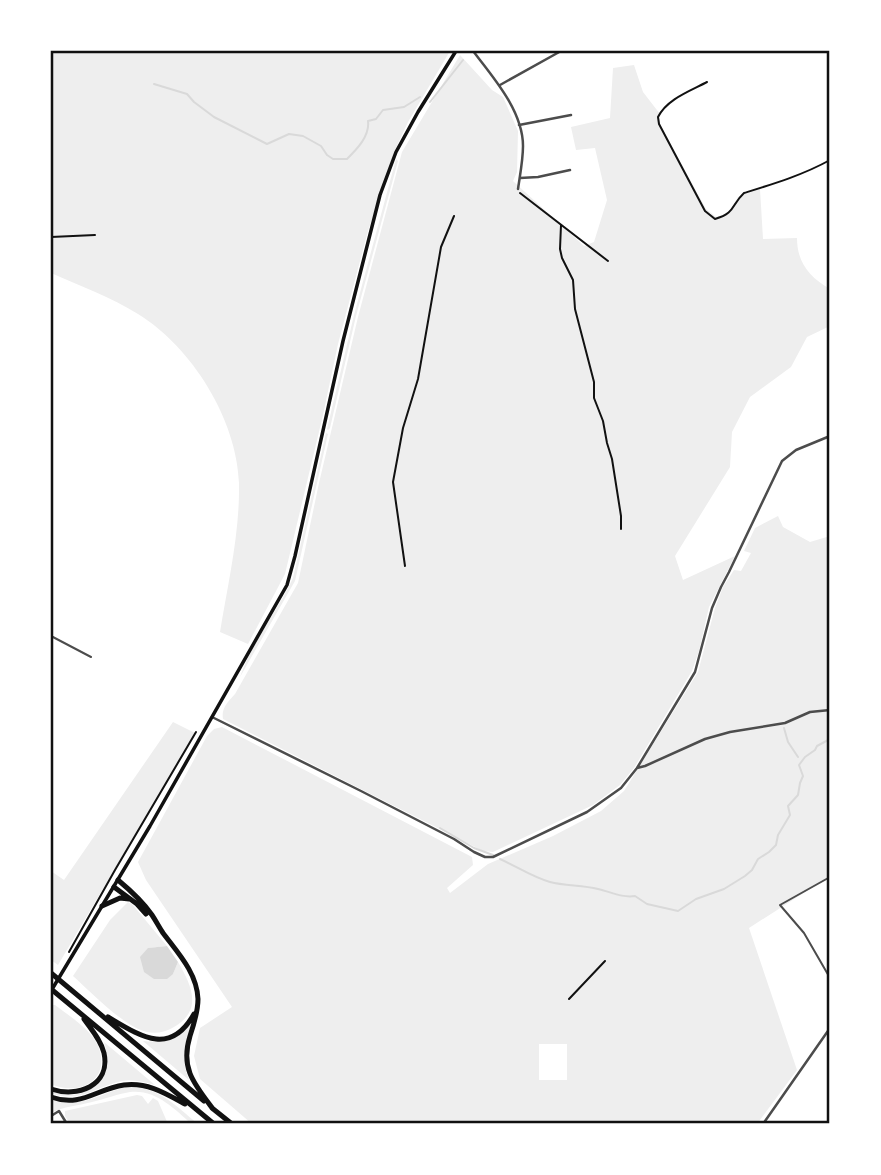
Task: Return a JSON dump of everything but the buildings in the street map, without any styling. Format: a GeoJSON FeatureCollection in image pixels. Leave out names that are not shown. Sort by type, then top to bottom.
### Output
{"type":"FeatureCollection","features":[{"type":"Feature","properties":{"kind":"highway"},"geometry":{"type":"LineString","coordinates":[[118,880],[151,914],[190,970],[197,989],[197,1007],[187,1047],[187,1065],[196,1086],[213,1109]]}},
{"type":"Feature","properties":{"kind":"highway"},"geometry":{"type":"LineString","coordinates":[[114,887],[131,899],[158,926]]}},
{"type":"Feature","properties":{"kind":"highway"},"geometry":{"type":"LineString","coordinates":[[102,906],[120,898],[131,899]]}},
{"type":"Feature","properties":{"kind":"highway"},"geometry":{"type":"LineString","coordinates":[[52,974],[232,1124]]}},
{"type":"Feature","properties":{"kind":"highway"},"geometry":{"type":"LineString","coordinates":[[51,990],[214,1124]]}},
{"type":"Feature","properties":{"kind":"highway"},"geometry":{"type":"LineString","coordinates":[[93,1009],[141,1037],[160,1039],[171,1037],[180,1031],[197,1007]]}},
{"type":"Feature","properties":{"kind":"highway"},"geometry":{"type":"LineString","coordinates":[[51,1089],[68,1093],[83,1090],[94,1084],[103,1072],[105,1060],[102,1047],[78,1011]]}},
{"type":"Feature","properties":{"kind":"highway"},"geometry":{"type":"LineString","coordinates":[[51,1097],[63,1101],[82,1100],[116,1086],[138,1084],[157,1088],[200,1113]]}},
{"type":"Feature","properties":{"kind":"main road"},"geometry":{"type":"LineString","coordinates":[[51,990],[114,887],[291,575],[343,341],[380,195],[403,140],[456,51]]}},
{"type":"Feature","properties":{"kind":"street"},"geometry":{"type":"LineString","coordinates":[[473,51],[500,85],[519,125],[523,147],[518,189]]}},
{"type":"Feature","properties":{"kind":"street"},"geometry":{"type":"LineString","coordinates":[[500,85],[561,51]]}},
{"type":"Feature","properties":{"kind":"street"},"geometry":{"type":"LineString","coordinates":[[519,125],[571,115]]}},
{"type":"Feature","properties":{"kind":"street"},"geometry":{"type":"LineString","coordinates":[[520,178],[570,170]]}},
{"type":"Feature","properties":{"kind":"street"},"geometry":{"type":"LineString","coordinates":[[212,716],[366,793],[485,857],[508,851],[587,812],[621,788],[637,768],[695,672],[712,608],[782,461],[796,450],[830,436]]}},
{"type":"Feature","properties":{"kind":"street"},"geometry":{"type":"LineString","coordinates":[[637,768],[705,739],[785,723],[810,712],[830,710]]}},
{"type":"Feature","properties":{"kind":"street"},"geometry":{"type":"LineString","coordinates":[[829,1030],[830,1036]]}},
{"type":"Feature","properties":{"kind":"street"},"geometry":{"type":"LineString","coordinates":[[762,1124],[829,1030]]}},
{"type":"Feature","properties":{"kind":"street"},"geometry":{"type":"LineString","coordinates":[[51,1116],[59,1111],[67,1124]]}},
{"type":"Feature","properties":{"kind":"lane"},"geometry":{"type":"LineString","coordinates":[[51,636],[91,657]]}},
{"type":"Feature","properties":{"kind":"lane"},"geometry":{"type":"LineString","coordinates":[[830,877],[780,905],[804,933],[830,978]]}},
{"type":"Feature","properties":{"kind":"path"},"geometry":{"type":"LineString","coordinates":[[707,82],[667,105],[657,117],[705,211],[715,219],[726,216],[744,192],[793,177],[830,160]]}},
{"type":"Feature","properties":{"kind":"path"},"geometry":{"type":"LineString","coordinates":[[518,189],[608,261]]}},
{"type":"Feature","properties":{"kind":"path"},"geometry":{"type":"LineString","coordinates":[[405,566],[393,482],[403,428],[418,379],[441,247],[454,216]]}},
{"type":"Feature","properties":{"kind":"path"},"geometry":{"type":"LineString","coordinates":[[561,225],[560,248],[573,281],[575,309],[594,382],[594,398],[603,421],[612,459],[621,529]]}},
{"type":"Feature","properties":{"kind":"path"},"geometry":{"type":"LineString","coordinates":[[51,237],[95,235]]}},
{"type":"Feature","properties":{"kind":"path"},"geometry":{"type":"LineString","coordinates":[[65,957],[197,732]]}},
{"type":"Feature","properties":{"kind":"path"},"geometry":{"type":"LineString","coordinates":[[569,999],[605,961]]}},
{"type":"Feature","properties":{"kind":"shaded area"},"geometry":{"type":"Polygon","coordinates":[[[51,51],[450,51],[408,122],[394,152],[368,231],[338,344],[285,574],[248,644],[220,632],[236,539],[239,483],[230,435],[208,387],[193,365],[158,328],[117,302],[51,273],[51,51]]]}},
{"type":"Feature","properties":{"kind":"shaded area"},"geometry":{"type":"Polygon","coordinates":[[[460,55],[492,90],[503,97],[518,131],[517,172],[513,181],[584,246],[594,242],[607,200],[595,148],[576,150],[571,127],[610,118],[613,68],[634,65],[643,92],[660,114],[661,126],[706,209],[716,217],[726,214],[738,197],[760,189],[763,239],[797,238],[802,262],[816,279],[830,289],[830,326],[807,337],[791,367],[750,397],[732,432],[730,467],[675,556],[683,580],[735,556],[709,607],[692,671],[634,768],[620,785],[593,805],[493,852],[483,851],[223,719],[226,705],[235,694],[298,583],[358,317],[402,152],[460,55]]]}},
{"type":"Feature","properties":{"kind":"shaded area"},"geometry":{"type":"Polygon","coordinates":[[[396,159],[398,161],[328,430],[354,315],[396,159]]]}},
{"type":"Feature","properties":{"kind":"shaded area"},"geometry":{"type":"Polygon","coordinates":[[[326,433],[328,434],[295,581],[240,677],[251,652],[293,578],[326,433]]]}},
{"type":"Feature","properties":{"kind":"shaded area"},"geometry":{"type":"Polygon","coordinates":[[[778,516],[783,527],[810,542],[830,536],[830,876],[749,928],[797,1070],[757,1124],[252,1124],[200,1079],[194,1056],[200,1028],[232,1007],[146,880],[138,862],[207,736],[214,729],[222,727],[472,857],[473,865],[447,888],[450,893],[488,864],[553,836],[601,811],[624,791],[698,672],[723,587],[734,570],[741,571],[751,553],[744,551],[755,528],[778,516]],[[539,1044],[539,1080],[567,1080],[567,1044],[539,1044]]]}},
{"type":"Feature","properties":{"kind":"shaded area"},"geometry":{"type":"Polygon","coordinates":[[[173,722],[195,733],[58,965],[51,960],[51,871],[64,880],[173,722]]]}},
{"type":"Feature","properties":{"kind":"shaded area"},"geometry":{"type":"Polygon","coordinates":[[[128,902],[167,946],[148,948],[173,974],[178,962],[191,989],[192,1005],[189,1013],[174,1027],[164,1031],[147,1032],[128,1023],[73,976],[110,920],[128,902]]]}},
{"type":"Feature","properties":{"kind":"shaded area"},"geometry":{"type":"Polygon","coordinates":[[[167,946],[178,962],[173,974],[167,979],[154,979],[144,972],[140,957],[148,948],[167,946]]]}},
{"type":"Feature","properties":{"kind":"shaded area"},"geometry":{"type":"Polygon","coordinates":[[[53,1005],[85,1028],[98,1046],[101,1058],[97,1076],[82,1087],[51,1084],[53,1005]]]}},
{"type":"Feature","properties":{"kind":"shaded area"},"geometry":{"type":"Polygon","coordinates":[[[192,1021],[184,1057],[189,1080],[143,1041],[171,1039],[192,1021]]]}},
{"type":"Feature","properties":{"kind":"shaded area"},"geometry":{"type":"Polygon","coordinates":[[[104,1042],[155,1085],[126,1080],[79,1096],[51,1093],[76,1095],[95,1085],[106,1067],[104,1042]]]}},
{"type":"Feature","properties":{"kind":"shaded area"},"geometry":{"type":"Polygon","coordinates":[[[126,1087],[157,1093],[198,1124],[192,1124],[156,1097],[139,1092],[120,1094],[51,1113],[51,1100],[81,1102],[126,1087]]]}},
{"type":"Feature","properties":{"kind":"shaded area"},"geometry":{"type":"Polygon","coordinates":[[[142,1096],[148,1104],[153,1098],[158,1101],[168,1124],[70,1124],[65,1116],[65,1111],[142,1096]]]}},
{"type":"Feature","properties":{"kind":"waterway"},"geometry":{"type":"LineString","coordinates":[[430,102],[463,60]]}},
{"type":"Feature","properties":{"kind":"waterway"},"geometry":{"type":"LineString","coordinates":[[154,84],[187,94],[214,117],[267,144],[289,134],[303,136],[321,146],[333,159],[347,159],[365,137],[368,121],[376,119],[383,110],[404,107],[420,97]]}},
{"type":"Feature","properties":{"kind":"waterway"},"geometry":{"type":"LineString","coordinates":[[784,728],[788,742],[798,757]]}},
{"type":"Feature","properties":{"kind":"waterway"},"geometry":{"type":"LineString","coordinates":[[500,859],[550,882],[635,896],[647,904],[678,911],[696,899],[724,889],[745,876],[758,859],[776,845],[778,835],[790,815],[788,806],[798,795],[803,776],[799,765],[817,746],[830,739]]}},
{"type":"Feature","properties":{"kind":"waterway"},"geometry":{"type":"LineString","coordinates":[[440,828],[474,848],[493,855]]}}]}
